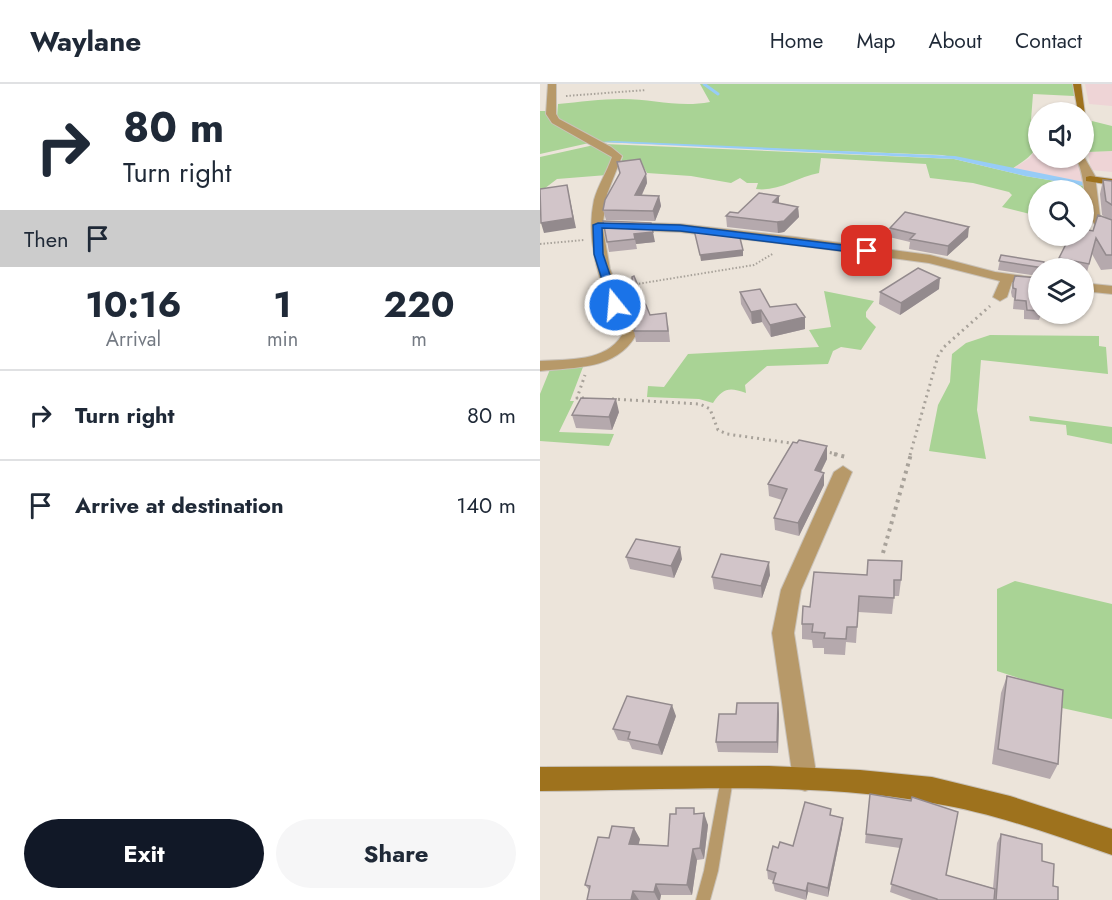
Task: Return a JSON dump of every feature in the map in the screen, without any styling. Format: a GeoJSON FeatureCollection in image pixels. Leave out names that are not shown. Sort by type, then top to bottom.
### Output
{"type":"FeatureCollection","features":[{"type":"Feature","properties":{"kind":"street"},"geometry":{"type":"LineString","coordinates":[[540,366],[591,361],[620,348],[629,335],[610,289],[597,232],[600,198],[610,179],[617,156],[555,121],[551,114],[552,84]]}},
{"type":"Feature","properties":{"kind":"street"},"geometry":{"type":"LineString","coordinates":[[1077,84],[1080,102]]}},
{"type":"Feature","properties":{"kind":"street"},"geometry":{"type":"LineString","coordinates":[[1085,168],[1090,179],[1093,218],[1101,226],[1112,231]]}},
{"type":"Feature","properties":{"kind":"street"},"geometry":{"type":"LineString","coordinates":[[1090,179],[1112,182]]}},
{"type":"Feature","properties":{"kind":"street"},"geometry":{"type":"LineString","coordinates":[[597,232],[680,228],[930,259],[1007,278],[1028,281]]}},
{"type":"Feature","properties":{"kind":"street"},"geometry":{"type":"LineString","coordinates":[[1000,297],[1007,278]]}},
{"type":"Feature","properties":{"kind":"street"},"geometry":{"type":"LineString","coordinates":[[1094,288],[1112,290]]}},
{"type":"Feature","properties":{"kind":"street"},"geometry":{"type":"LineString","coordinates":[[805,779],[783,633],[791,590],[843,472]]}},
{"type":"Feature","properties":{"kind":"street"},"geometry":{"type":"LineString","coordinates":[[540,779],[805,779],[907,786],[997,804],[1112,842]]}},
{"type":"Feature","properties":{"kind":"lane"},"geometry":{"type":"LineString","coordinates":[[703,900],[711,872],[727,779]]}},
{"type":"Feature","properties":{"kind":"path"},"geometry":{"type":"LineString","coordinates":[[552,98],[646,90]]}},
{"type":"Feature","properties":{"kind":"path"},"geometry":{"type":"LineString","coordinates":[[540,244],[597,232]]}},
{"type":"Feature","properties":{"kind":"path"},"geometry":{"type":"LineString","coordinates":[[610,289],[754,265],[795,241]]}},
{"type":"Feature","properties":{"kind":"path"},"geometry":{"type":"LineString","coordinates":[[883,553],[938,356],[944,347],[1000,297]]}},
{"type":"Feature","properties":{"kind":"path"},"geometry":{"type":"LineString","coordinates":[[589,398],[577,398],[591,361]]}},
{"type":"Feature","properties":{"kind":"path"},"geometry":{"type":"LineString","coordinates":[[600,399],[700,404],[710,409],[718,430],[727,434],[800,445]]}},
{"type":"Feature","properties":{"kind":"path"},"geometry":{"type":"LineString","coordinates":[[819,450],[849,458],[843,472]]}},
{"type":"Feature","properties":{"kind":"shaded area"},"geometry":{"type":"Polygon","coordinates":[[[1085,84],[1112,84],[1112,106],[1089,102],[1085,84]]]}},
{"type":"Feature","properties":{"kind":"shaded area"},"geometry":{"type":"Polygon","coordinates":[[[1112,151],[1112,172],[1091,170],[1091,168],[1094,168],[1094,152],[1112,151]]]}},
{"type":"Feature","properties":{"kind":"shaded area"},"geometry":{"type":"Polygon","coordinates":[[[1028,159],[1028,168],[1081,168],[1084,180],[1073,180],[1012,169],[1028,159]]]}},
{"type":"Feature","properties":{"kind":"green space"},"geometry":{"type":"Polygon","coordinates":[[[700,84],[1073,84],[1074,96],[1033,94],[1032,102],[1028,102],[1028,157],[1012,169],[942,155],[600,142],[561,123],[557,117],[558,104],[606,99],[633,99],[677,104],[710,102],[700,84]]]}},
{"type":"Feature","properties":{"kind":"green space"},"geometry":{"type":"Polygon","coordinates":[[[540,111],[548,111],[551,122],[589,143],[540,154],[540,111]]]}},
{"type":"Feature","properties":{"kind":"green space"},"geometry":{"type":"Polygon","coordinates":[[[1094,122],[1112,126],[1112,151],[1094,152],[1094,122]]]}},
{"type":"Feature","properties":{"kind":"green space"},"geometry":{"type":"Polygon","coordinates":[[[604,144],[954,159],[1049,180],[1028,180],[1028,214],[1002,207],[1012,195],[1009,192],[973,183],[930,178],[926,164],[821,158],[819,173],[780,186],[756,189],[758,183],[747,183],[740,178],[731,183],[691,176],[647,173],[643,166],[619,169],[623,156],[604,144]]]}},
{"type":"Feature","properties":{"kind":"green space"},"geometry":{"type":"Polygon","coordinates":[[[594,145],[611,154],[613,160],[607,175],[557,179],[540,192],[540,157],[594,145]]]}},
{"type":"Feature","properties":{"kind":"green space"},"geometry":{"type":"Polygon","coordinates":[[[824,291],[874,301],[866,312],[866,317],[876,327],[861,350],[841,347],[833,351],[828,364],[767,366],[745,385],[746,393],[727,390],[720,394],[713,403],[699,399],[647,397],[648,386],[664,387],[688,354],[819,347],[809,330],[831,327],[824,291]]]}},
{"type":"Feature","properties":{"kind":"green space"},"geometry":{"type":"Polygon","coordinates":[[[990,335],[1099,336],[1099,346],[1106,347],[1108,374],[981,360],[977,410],[986,459],[929,451],[938,405],[950,382],[952,354],[966,343],[990,335]]]}},
{"type":"Feature","properties":{"kind":"green space"},"geometry":{"type":"Polygon","coordinates":[[[577,365],[583,367],[570,401],[574,401],[559,432],[614,434],[609,446],[540,441],[540,394],[551,367],[577,365]]]}},
{"type":"Feature","properties":{"kind":"green space"},"geometry":{"type":"Polygon","coordinates":[[[1029,416],[1112,427],[1112,444],[1067,435],[1066,425],[1030,421],[1029,416]]]}},
{"type":"Feature","properties":{"kind":"green space"},"geometry":{"type":"Polygon","coordinates":[[[1015,581],[1112,604],[1112,719],[1062,708],[1062,692],[997,671],[997,589],[1015,581]]]}},
{"type":"Feature","properties":{"kind":"water"},"geometry":{"type":"Polygon","coordinates":[[[601,142],[955,156],[1074,180],[1049,180],[1025,176],[954,159],[601,142]]]}},
{"type":"Feature","properties":{"kind":"building"},"geometry":{"type":"Polygon","coordinates":[[[640,159],[646,174],[635,195],[659,196],[653,211],[603,210],[605,200],[620,173],[617,162],[640,159]]]}},
{"type":"Feature","properties":{"kind":"building"},"geometry":{"type":"Polygon","coordinates":[[[1103,180],[1112,181],[1112,205],[1106,201],[1103,180]]]}},
{"type":"Feature","properties":{"kind":"building"},"geometry":{"type":"Polygon","coordinates":[[[567,185],[573,218],[541,223],[540,189],[567,185]]]}},
{"type":"Feature","properties":{"kind":"building"},"geometry":{"type":"Polygon","coordinates":[[[759,193],[779,196],[773,202],[798,207],[784,221],[777,222],[726,216],[730,212],[738,213],[759,193]]]}},
{"type":"Feature","properties":{"kind":"building"},"geometry":{"type":"Polygon","coordinates":[[[905,212],[969,227],[948,246],[910,239],[915,234],[890,228],[905,212]]]}},
{"type":"Feature","properties":{"kind":"building"},"geometry":{"type":"Polygon","coordinates":[[[1098,215],[1112,220],[1112,255],[1106,255],[1096,238],[1094,245],[1094,228],[1098,215]]]}},
{"type":"Feature","properties":{"kind":"building"},"geometry":{"type":"Polygon","coordinates":[[[603,221],[651,223],[653,232],[634,234],[635,239],[607,242],[603,221]]]}},
{"type":"Feature","properties":{"kind":"building"},"geometry":{"type":"Polygon","coordinates":[[[694,230],[743,236],[740,238],[743,250],[700,255],[694,230]]]}},
{"type":"Feature","properties":{"kind":"building"},"geometry":{"type":"Polygon","coordinates":[[[1065,246],[1094,246],[1091,258],[1059,258],[1065,246]]]}},
{"type":"Feature","properties":{"kind":"building"},"geometry":{"type":"Polygon","coordinates":[[[1001,255],[1028,259],[1028,266],[999,261],[1001,255]]]}},
{"type":"Feature","properties":{"kind":"building"},"geometry":{"type":"Polygon","coordinates":[[[918,268],[940,278],[901,303],[880,292],[918,268]]]}},
{"type":"Feature","properties":{"kind":"building"},"geometry":{"type":"Polygon","coordinates":[[[634,276],[650,315],[666,313],[668,331],[634,331],[636,323],[632,277],[634,276]]]}},
{"type":"Feature","properties":{"kind":"building"},"geometry":{"type":"Polygon","coordinates":[[[1015,276],[1028,277],[1028,310],[1026,301],[1015,300],[1016,289],[1013,288],[1015,276]]]}},
{"type":"Feature","properties":{"kind":"building"},"geometry":{"type":"Polygon","coordinates":[[[760,289],[770,307],[796,304],[805,317],[770,325],[761,310],[751,312],[740,292],[760,289]]]}},
{"type":"Feature","properties":{"kind":"building"},"geometry":{"type":"Polygon","coordinates":[[[581,398],[616,399],[609,417],[572,415],[581,398]]]}},
{"type":"Feature","properties":{"kind":"building"},"geometry":{"type":"Polygon","coordinates":[[[799,440],[827,446],[815,470],[824,473],[798,523],[774,518],[787,489],[768,484],[793,442],[797,443],[799,440]]]}},
{"type":"Feature","properties":{"kind":"building"},"geometry":{"type":"Polygon","coordinates":[[[636,539],[680,547],[671,566],[626,557],[636,539]]]}},
{"type":"Feature","properties":{"kind":"building"},"geometry":{"type":"Polygon","coordinates":[[[721,554],[769,562],[761,586],[712,577],[721,554]]]}},
{"type":"Feature","properties":{"kind":"building"},"geometry":{"type":"Polygon","coordinates":[[[868,560],[902,561],[901,580],[894,580],[894,598],[859,596],[857,627],[847,627],[846,639],[824,638],[825,633],[812,632],[813,624],[802,624],[803,606],[810,607],[814,572],[867,575],[868,560]]]}},
{"type":"Feature","properties":{"kind":"building"},"geometry":{"type":"Polygon","coordinates":[[[1007,676],[1063,690],[1058,764],[998,749],[1007,676]]]}},
{"type":"Feature","properties":{"kind":"building"},"geometry":{"type":"Polygon","coordinates":[[[627,696],[672,705],[658,745],[628,739],[630,732],[613,729],[627,696]]]}},
{"type":"Feature","properties":{"kind":"building"},"geometry":{"type":"Polygon","coordinates":[[[737,703],[778,703],[777,742],[716,742],[719,714],[736,714],[737,703]]]}},
{"type":"Feature","properties":{"kind":"building"},"geometry":{"type":"Polygon","coordinates":[[[870,794],[911,801],[912,797],[958,812],[946,875],[995,889],[994,900],[937,900],[891,884],[902,839],[866,834],[870,794]]]}},
{"type":"Feature","properties":{"kind":"building"},"geometry":{"type":"Polygon","coordinates":[[[805,802],[831,809],[830,815],[843,818],[828,888],[808,883],[806,891],[773,883],[776,873],[767,870],[773,846],[778,848],[780,842],[793,846],[805,802]]]}},
{"type":"Feature","properties":{"kind":"building"},"geometry":{"type":"Polygon","coordinates":[[[676,808],[694,808],[694,814],[704,813],[700,848],[693,849],[687,885],[656,884],[654,892],[633,891],[631,900],[587,900],[590,886],[585,885],[598,837],[609,838],[612,826],[634,828],[629,844],[668,846],[670,814],[676,814],[676,808]]]}},
{"type":"Feature","properties":{"kind":"building"},"geometry":{"type":"Polygon","coordinates":[[[1001,834],[1042,844],[1042,861],[1054,864],[1053,886],[1058,887],[1058,900],[996,900],[1001,834]]]}},
{"type":"Feature","properties":{"kind":"waterway"},"geometry":{"type":"LineString","coordinates":[[704,84],[718,94]]}},
{"type":"Feature","properties":{"kind":"route"},"geometry":{"type":"LineString","coordinates":[[615,305],[598,254],[596,239],[598,225],[680,228],[867,251]]}}]}
